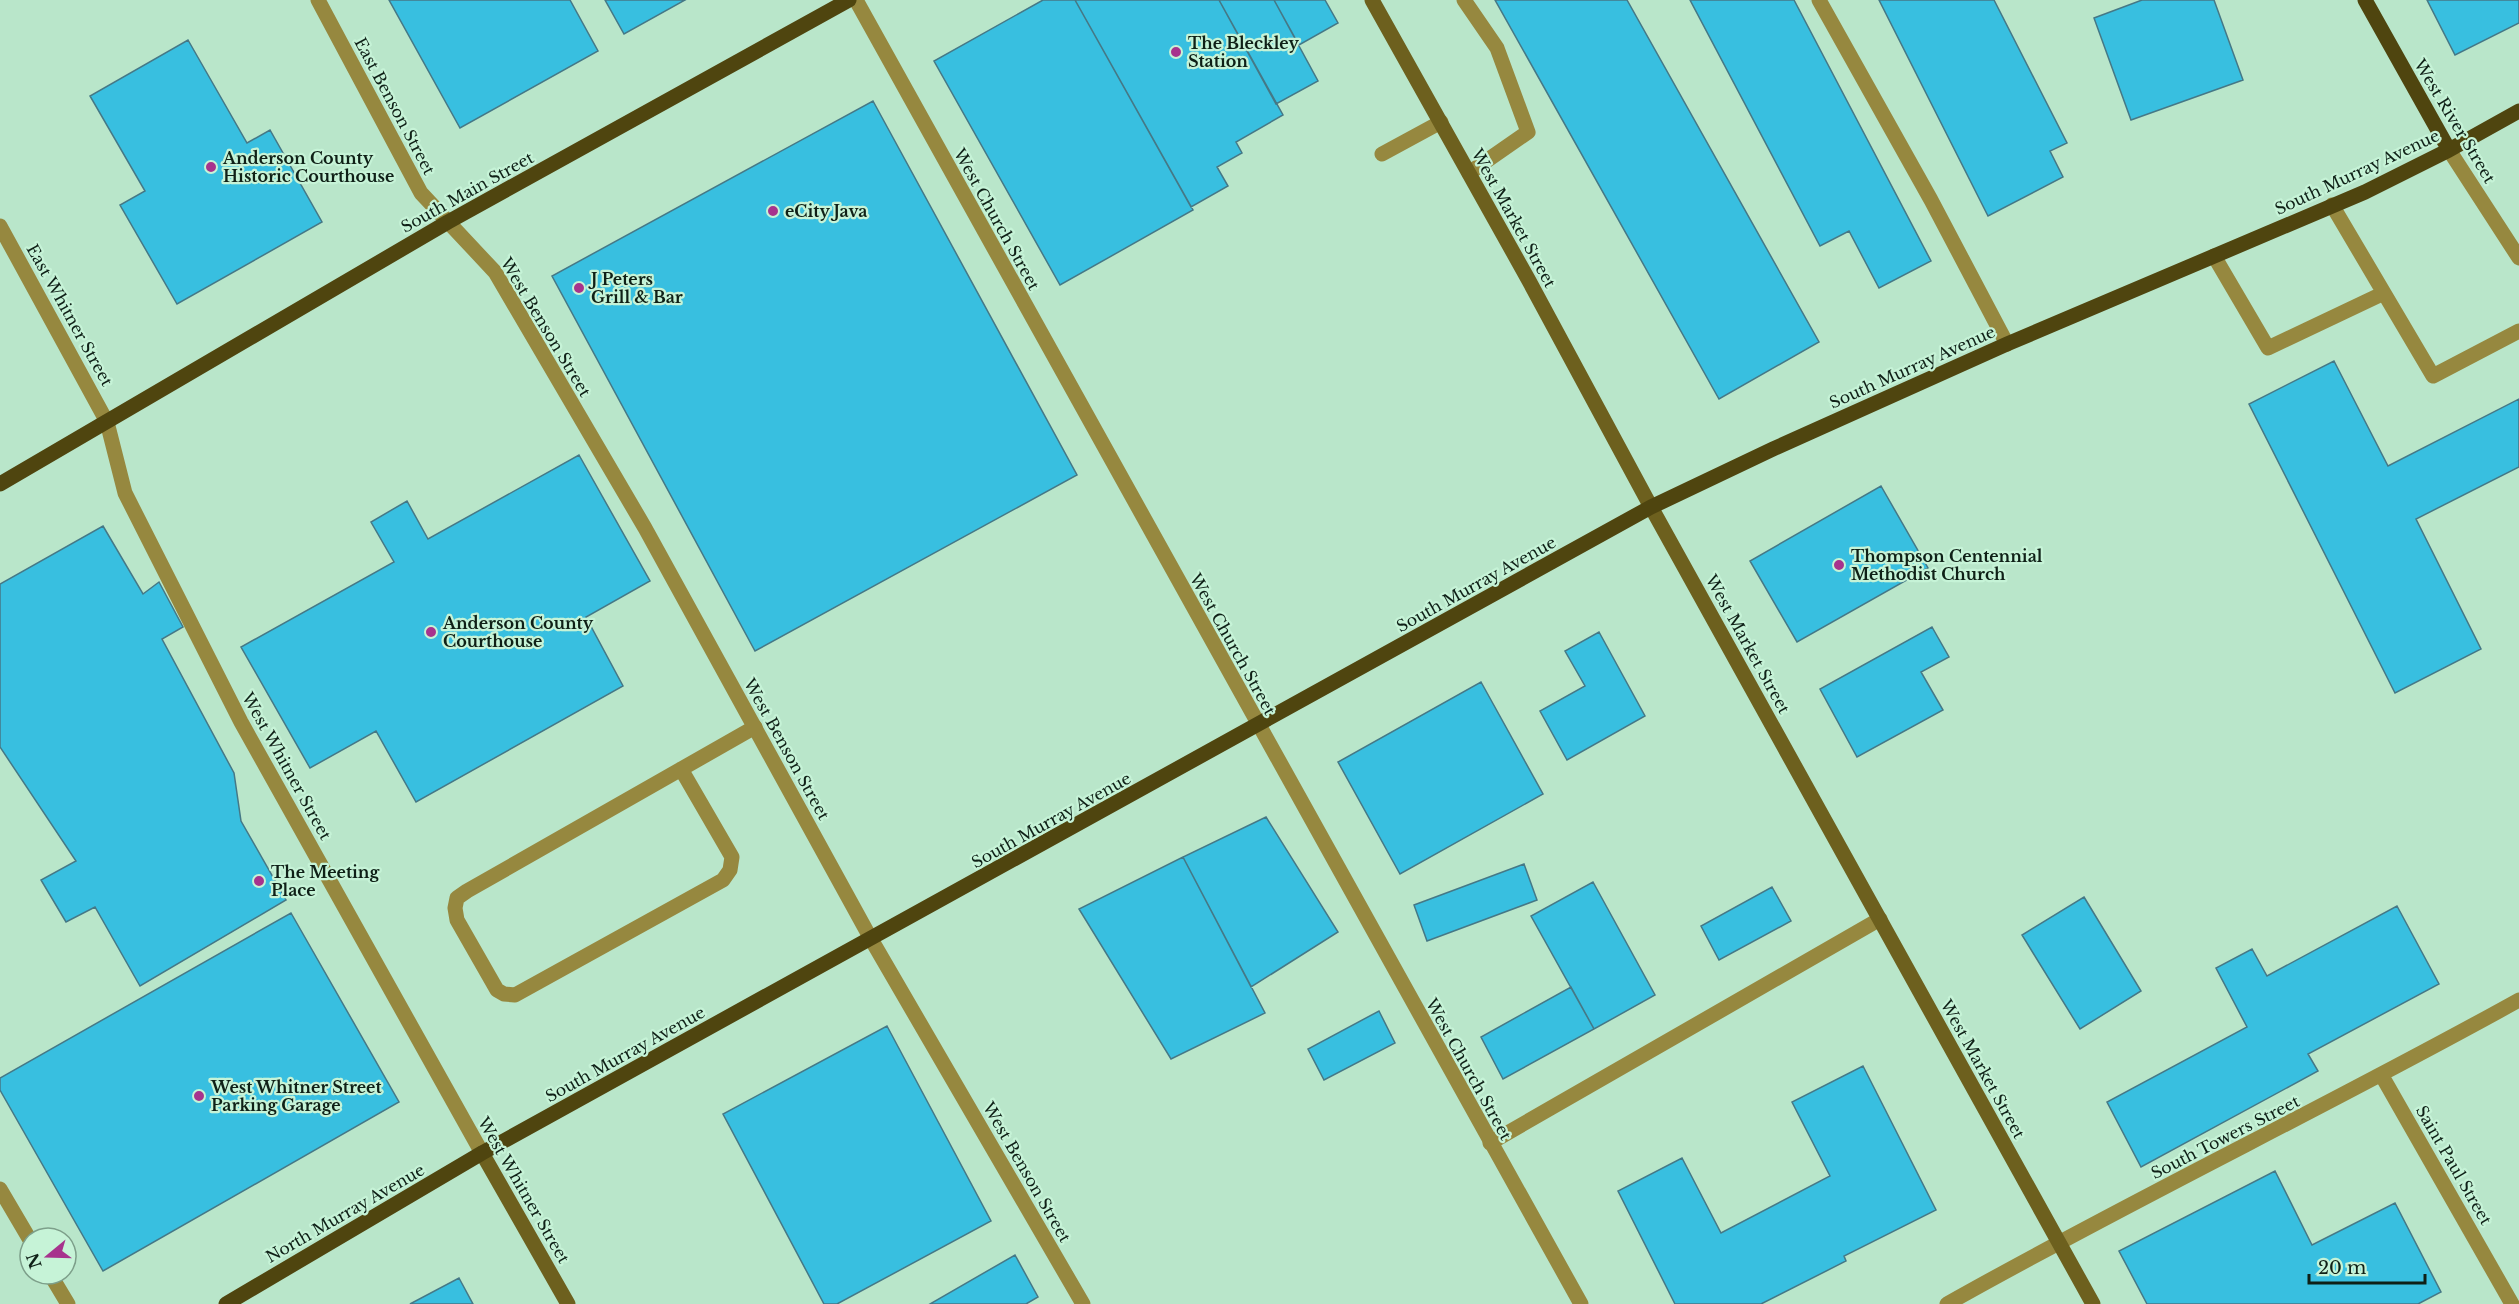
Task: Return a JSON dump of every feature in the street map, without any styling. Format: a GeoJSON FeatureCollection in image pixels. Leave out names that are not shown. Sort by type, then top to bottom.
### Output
{"type":"FeatureCollection","features":[{"type":"Feature","properties":{"kind":"main road","name":"South Main Street"},"geometry":{"type":"LineString","coordinates":[[0,484],[448,222],[849,0]]}},
{"type":"Feature","properties":{"kind":"main road","name":"West River Street"},"geometry":{"type":"LineString","coordinates":[[2365,0],[2449,150]]}},
{"type":"Feature","properties":{"kind":"main road","name":"South Murray Avenue"},"geometry":{"type":"LineString","coordinates":[[482,1153],[1651,507],[1773,449],[2007,344],[2365,192],[2449,150],[2519,111]]}},
{"type":"Feature","properties":{"kind":"main road","name":"North Murray Avenue"},"geometry":{"type":"LineString","coordinates":[[226,1304],[482,1153]]}},
{"type":"Feature","properties":{"kind":"street","name":"East Benson Street"},"geometry":{"type":"LineString","coordinates":[[318,0],[421,193],[448,222]]}},
{"type":"Feature","properties":{"kind":"street","name":"West Church Street"},"geometry":{"type":"LineString","coordinates":[[856,0],[1581,1304]]}},
{"type":"Feature","properties":{"kind":"street","name":"West Market Street"},"geometry":{"type":"LineString","coordinates":[[1372,0],[2093,1304]]}},
{"type":"Feature","properties":{"kind":"street"},"geometry":{"type":"LineString","coordinates":[[1464,0],[1497,48],[1528,132],[1469,173]]}},
{"type":"Feature","properties":{"kind":"street"},"geometry":{"type":"LineString","coordinates":[[1819,0],[1932,200],[2007,344]]}},
{"type":"Feature","properties":{"kind":"street"},"geometry":{"type":"LineString","coordinates":[[1382,154],[1441,122]]}},
{"type":"Feature","properties":{"kind":"street","name":"West River Street"},"geometry":{"type":"LineString","coordinates":[[2449,150],[2519,256]]}},
{"type":"Feature","properties":{"kind":"street"},"geometry":{"type":"LineString","coordinates":[[2332,205],[2433,376],[2519,332]]}},
{"type":"Feature","properties":{"kind":"street","name":"West Benson Street"},"geometry":{"type":"LineString","coordinates":[[448,222],[495,273],[645,528],[871,939],[1083,1304]]}},
{"type":"Feature","properties":{"kind":"street","name":"East Whitner Street"},"geometry":{"type":"LineString","coordinates":[[0,226],[108,422]]}},
{"type":"Feature","properties":{"kind":"street"},"geometry":{"type":"LineString","coordinates":[[2214,256],[2268,348],[2384,292]]}},
{"type":"Feature","properties":{"kind":"street","name":"West Whitner Street"},"geometry":{"type":"LineString","coordinates":[[108,422],[125,494],[241,722],[568,1304]]}},
{"type":"Feature","properties":{"kind":"street"},"geometry":{"type":"LineString","coordinates":[[681,769],[732,857],[730,870],[723,880],[514,995],[496,990],[457,921],[455,908],[458,898],[681,769],[754,727]]}},
{"type":"Feature","properties":{"kind":"street"},"geometry":{"type":"LineString","coordinates":[[1490,1143],[1880,919]]}},
{"type":"Feature","properties":{"kind":"street","name":"South Towers Street"},"geometry":{"type":"LineString","coordinates":[[1947,1304],[2059,1242],[2382,1076],[2519,1000]]}},
{"type":"Feature","properties":{"kind":"street","name":"Saint Paul Street"},"geometry":{"type":"LineString","coordinates":[[2382,1076],[2512,1304]]}},
{"type":"Feature","properties":{"kind":"street"},"geometry":{"type":"LineString","coordinates":[[0,1189],[22,1226]]}},
{"type":"Feature","properties":{"kind":"street"},"geometry":{"type":"LineString","coordinates":[[57,1286],[68,1304]]}},
{"type":"Feature","properties":{"kind":"building"},"geometry":{"type":"Polygon","coordinates":[[[389,0],[570,0],[598,51],[460,128],[389,0]]]}},
{"type":"Feature","properties":{"kind":"building"},"geometry":{"type":"Polygon","coordinates":[[[605,0],[685,0],[624,34],[605,0]]]}},
{"type":"Feature","properties":{"kind":"building"},"geometry":{"type":"Polygon","coordinates":[[[1043,0],[1075,0],[1193,210],[1060,285],[934,61],[1043,0]]]}},
{"type":"Feature","properties":{"kind":"building","name":"The Bleckley Station"},"geometry":{"type":"Polygon","coordinates":[[[1075,0],[1219,0],[1283,115],[1236,142],[1242,153],[1217,167],[1228,186],[1191,207],[1075,0]]]}},
{"type":"Feature","properties":{"kind":"building"},"geometry":{"type":"Polygon","coordinates":[[[1219,0],[1274,0],[1318,81],[1276,104],[1219,0]]]}},
{"type":"Feature","properties":{"kind":"building"},"geometry":{"type":"Polygon","coordinates":[[[1274,0],[1325,0],[1338,23],[1299,45],[1274,0]]]}},
{"type":"Feature","properties":{"kind":"building"},"geometry":{"type":"Polygon","coordinates":[[[1495,0],[1627,0],[1819,342],[1719,399],[1495,0]]]}},
{"type":"Feature","properties":{"kind":"building"},"geometry":{"type":"Polygon","coordinates":[[[1690,0],[1794,0],[1931,261],[1879,288],[1849,231],[1820,246],[1690,0]]]}},
{"type":"Feature","properties":{"kind":"building"},"geometry":{"type":"Polygon","coordinates":[[[1879,0],[1994,0],[2067,143],[2050,151],[2063,177],[1988,216],[1879,0]]]}},
{"type":"Feature","properties":{"kind":"building"},"geometry":{"type":"Polygon","coordinates":[[[2142,0],[2214,0],[2243,80],[2131,120],[2094,18],[2142,0]]]}},
{"type":"Feature","properties":{"kind":"building"},"geometry":{"type":"Polygon","coordinates":[[[2427,0],[2519,0],[2519,23],[2455,55],[2427,0]]]}},
{"type":"Feature","properties":{"kind":"building","name":"Anderson County Historic Courthouse"},"geometry":{"type":"Polygon","coordinates":[[[188,40],[247,143],[270,130],[322,222],[177,304],[120,205],[145,191],[90,96],[188,40]]]}},
{"type":"Feature","properties":{"kind":"building"},"geometry":{"type":"Polygon","coordinates":[[[873,101],[1077,475],[755,651],[552,276],[873,101]]]}},
{"type":"Feature","properties":{"kind":"building"},"geometry":{"type":"Polygon","coordinates":[[[2334,361],[2388,466],[2519,399],[2519,467],[2416,519],[2481,649],[2395,693],[2249,404],[2334,361]]]}},
{"type":"Feature","properties":{"kind":"building","name":"Anderson County Courthouse"},"geometry":{"type":"Polygon","coordinates":[[[579,455],[650,581],[586,617],[623,686],[416,802],[376,731],[310,768],[241,647],[394,562],[371,522],[407,501],[428,539],[579,455]]]}},
{"type":"Feature","properties":{"kind":"building","name":"Thompson Centennial Methodist Church"},"geometry":{"type":"Polygon","coordinates":[[[1881,486],[1928,568],[1797,642],[1750,561],[1881,486]]]}},
{"type":"Feature","properties":{"kind":"building"},"geometry":{"type":"Polygon","coordinates":[[[103,526],[143,594],[159,582],[183,627],[162,639],[234,773],[241,821],[286,900],[140,986],[95,907],[66,922],[41,880],[76,861],[0,747],[0,584],[103,526]]]}},
{"type":"Feature","properties":{"kind":"building"},"geometry":{"type":"Polygon","coordinates":[[[1932,627],[1949,657],[1921,672],[1943,710],[1857,757],[1820,689],[1932,627]]]}},
{"type":"Feature","properties":{"kind":"building"},"geometry":{"type":"Polygon","coordinates":[[[1599,632],[1645,716],[1567,760],[1540,711],[1585,686],[1565,651],[1599,632]]]}},
{"type":"Feature","properties":{"kind":"building"},"geometry":{"type":"Polygon","coordinates":[[[1481,682],[1543,794],[1400,874],[1338,762],[1481,682]]]}},
{"type":"Feature","properties":{"kind":"building"},"geometry":{"type":"Polygon","coordinates":[[[1266,817],[1338,932],[1251,987],[1183,857],[1266,817]]]}},
{"type":"Feature","properties":{"kind":"building"},"geometry":{"type":"Polygon","coordinates":[[[1183,857],[1265,1013],[1171,1059],[1079,909],[1183,857]]]}},
{"type":"Feature","properties":{"kind":"building"},"geometry":{"type":"Polygon","coordinates":[[[1524,864],[1537,900],[1427,941],[1414,905],[1524,864]]]}},
{"type":"Feature","properties":{"kind":"building"},"geometry":{"type":"Polygon","coordinates":[[[1593,882],[1655,995],[1594,1029],[1531,916],[1593,882]]]}},
{"type":"Feature","properties":{"kind":"building"},"geometry":{"type":"Polygon","coordinates":[[[1772,887],[1791,921],[1719,960],[1701,926],[1772,887]]]}},
{"type":"Feature","properties":{"kind":"building"},"geometry":{"type":"Polygon","coordinates":[[[2084,897],[2141,991],[2080,1029],[2022,935],[2084,897]]]}},
{"type":"Feature","properties":{"kind":"building"},"geometry":{"type":"Polygon","coordinates":[[[2397,906],[2439,984],[2308,1054],[2318,1071],[2141,1167],[2107,1102],[2247,1027],[2216,968],[2252,949],[2267,976],[2397,906]]]}},
{"type":"Feature","properties":{"kind":"building","name":"West Whitner Street Parking Garage"},"geometry":{"type":"Polygon","coordinates":[[[291,913],[399,1102],[103,1271],[0,1090],[0,1078],[291,913]]]}},
{"type":"Feature","properties":{"kind":"building"},"geometry":{"type":"Polygon","coordinates":[[[1571,987],[1594,1029],[1503,1079],[1481,1037],[1571,987]]]}},
{"type":"Feature","properties":{"kind":"building"},"geometry":{"type":"Polygon","coordinates":[[[1379,1011],[1395,1043],[1324,1080],[1308,1049],[1379,1011]]]}},
{"type":"Feature","properties":{"kind":"building"},"geometry":{"type":"Polygon","coordinates":[[[887,1026],[991,1221],[837,1304],[824,1304],[723,1114],[887,1026]]]}},
{"type":"Feature","properties":{"kind":"building"},"geometry":{"type":"Polygon","coordinates":[[[1863,1066],[1936,1210],[1844,1256],[1846,1261],[1761,1304],[1675,1304],[1618,1191],[1682,1158],[1721,1233],[1830,1176],[1792,1102],[1863,1066]]]}},
{"type":"Feature","properties":{"kind":"building"},"geometry":{"type":"Polygon","coordinates":[[[2275,1171],[2312,1245],[2395,1203],[2441,1292],[2418,1304],[2147,1304],[2119,1251],[2275,1171]]]}},
{"type":"Feature","properties":{"kind":"building"},"geometry":{"type":"Polygon","coordinates":[[[1015,1255],[1038,1297],[1026,1304],[930,1304],[1015,1255]]]}},
{"type":"Feature","properties":{"kind":"building"},"geometry":{"type":"Polygon","coordinates":[[[459,1278],[473,1304],[410,1304],[459,1278]]]}},
{"type":"Feature","properties":{"kind":"place","name":"The Bleckley Station"},"geometry":{"type":"Point","coordinates":[1176,52]}},
{"type":"Feature","properties":{"kind":"place","name":"Anderson County Historic Courthouse"},"geometry":{"type":"Point","coordinates":[211,167]}},
{"type":"Feature","properties":{"kind":"place","name":"eCity Java"},"geometry":{"type":"Point","coordinates":[773,211]}},
{"type":"Feature","properties":{"kind":"place","name":"J Peters Grill & Bar"},"geometry":{"type":"Point","coordinates":[579,288]}},
{"type":"Feature","properties":{"kind":"place","name":"Thompson Centennial Methodist Church"},"geometry":{"type":"Point","coordinates":[1839,565]}},
{"type":"Feature","properties":{"kind":"place","name":"Anderson County Courthouse"},"geometry":{"type":"Point","coordinates":[431,632]}},
{"type":"Feature","properties":{"kind":"place","name":"The Meeting Place"},"geometry":{"type":"Point","coordinates":[259,881]}},
{"type":"Feature","properties":{"kind":"place","name":"West Whitner Street Parking Garage"},"geometry":{"type":"Point","coordinates":[199,1096]}}]}
